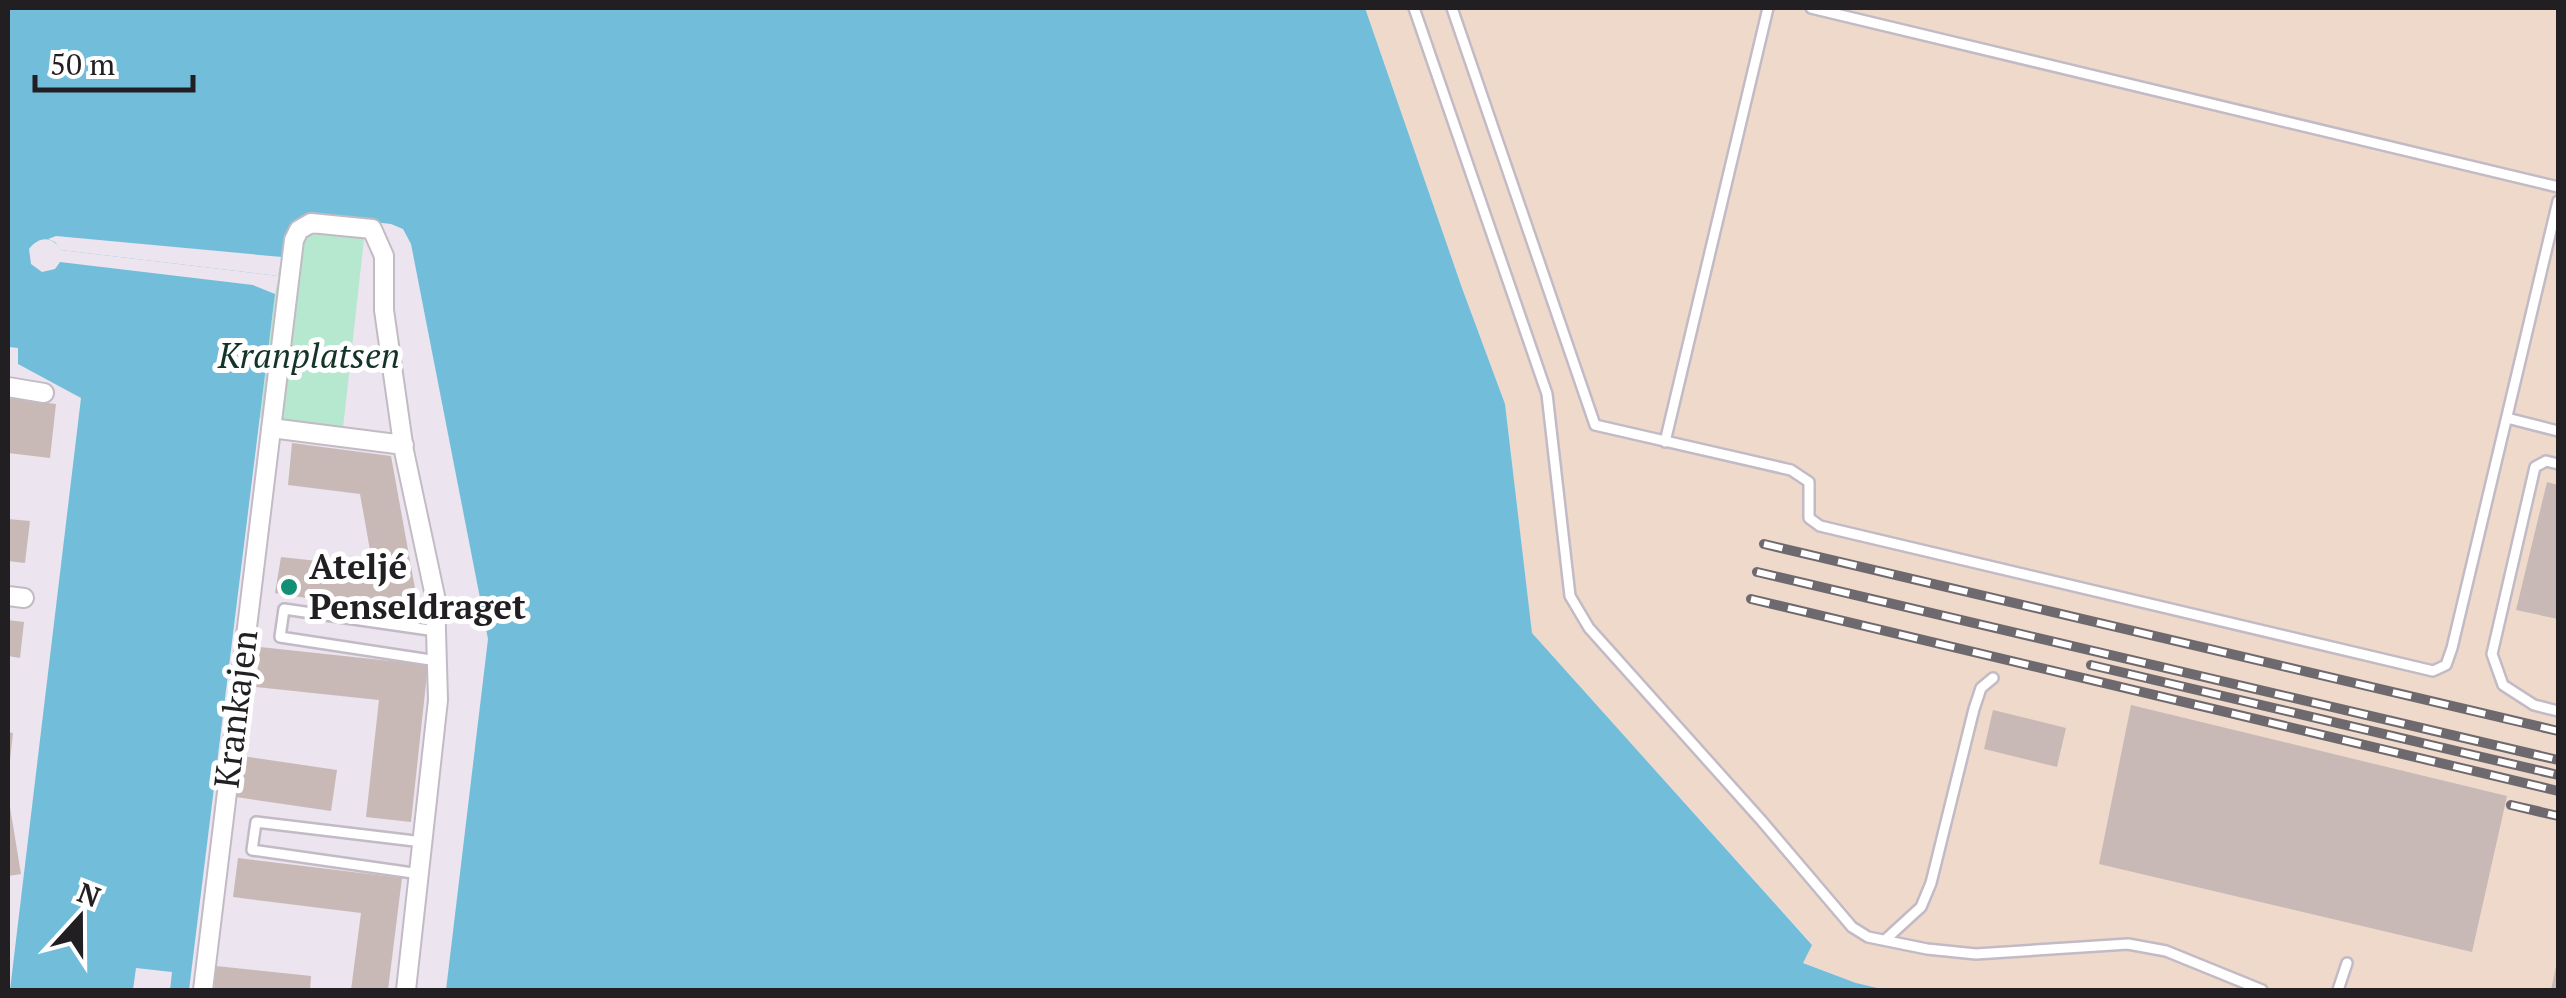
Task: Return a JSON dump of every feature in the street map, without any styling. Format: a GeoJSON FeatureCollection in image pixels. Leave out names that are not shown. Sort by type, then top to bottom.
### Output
{"type":"FeatureCollection","features":[{"type":"Feature","properties":{"kind":"street","name":"Krankajen"},"geometry":{"type":"LineString","coordinates":[[203,990],[294,240],[311,223],[372,229],[384,256],[384,310],[404,445],[435,596],[438,700],[406,990]]}},
{"type":"Feature","properties":{"kind":"street"},"geometry":{"type":"LineString","coordinates":[[8,388],[44,392]]}},
{"type":"Feature","properties":{"kind":"street"},"geometry":{"type":"LineString","coordinates":[[271,428],[404,445]]}},
{"type":"Feature","properties":{"kind":"lane"},"geometry":{"type":"LineString","coordinates":[[1414,8],[1547,394],[1570,596],[1589,628],[1852,927],[1868,937],[1976,954],[2128,944],[2166,951],[2262,990]]}},
{"type":"Feature","properties":{"kind":"lane"},"geometry":{"type":"LineString","coordinates":[[1452,8],[1595,425],[1791,470],[1809,482],[1808,518],[1820,526],[2433,671],[2446,666],[2452,648],[2558,201]]}},
{"type":"Feature","properties":{"kind":"lane"},"geometry":{"type":"LineString","coordinates":[[1665,442],[1768,8]]}},
{"type":"Feature","properties":{"kind":"lane"},"geometry":{"type":"LineString","coordinates":[[1812,8],[2558,187]]}},
{"type":"Feature","properties":{"kind":"lane"},"geometry":{"type":"LineString","coordinates":[[2507,418],[2558,430]]}},
{"type":"Feature","properties":{"kind":"lane"},"geometry":{"type":"LineString","coordinates":[[2558,464],[2546,462],[2535,467],[2492,654],[2503,685],[2534,705],[2558,710]]}},
{"type":"Feature","properties":{"kind":"lane","name":"Krankajen"},"geometry":{"type":"LineString","coordinates":[[436,631],[284,609],[280,637],[437,661]]}},
{"type":"Feature","properties":{"kind":"lane"},"geometry":{"type":"LineString","coordinates":[[1885,940],[1921,907],[1974,709],[1981,688],[1993,678]]}},
{"type":"Feature","properties":{"kind":"lane","name":"Krankajen"},"geometry":{"type":"LineString","coordinates":[[420,874],[252,850],[256,822],[423,842]]}},
{"type":"Feature","properties":{"kind":"lane"},"geometry":{"type":"LineString","coordinates":[[2338,990],[2346,963]]}},
{"type":"Feature","properties":{"kind":"shaded area"},"geometry":{"type":"Polygon","coordinates":[[[1365,8],[2558,8],[2558,990],[1886,990],[1802,962],[1812,944],[1532,633],[1505,404],[1365,8]]]}},
{"type":"Feature","properties":{"kind":"green space","name":"Kranplatsen"},"geometry":{"type":"Polygon","coordinates":[[[311,215],[366,221],[343,428],[260,418],[286,239],[300,218],[311,215]]]}},
{"type":"Feature","properties":{"kind":"water"},"geometry":{"type":"Polygon","coordinates":[[[8,8],[1365,8],[1505,404],[1532,633],[1812,945],[1803,963],[1886,990],[446,990],[488,639],[411,244],[403,229],[391,224],[311,215],[290,231],[278,276],[61,250],[46,239],[29,249],[31,264],[42,272],[55,269],[60,262],[253,285],[275,294],[189,990],[10,990],[81,398],[18,364],[18,348],[8,349],[8,8]]]}},
{"type":"Feature","properties":{"kind":"pier"},"geometry":{"type":"Polygon","coordinates":[[[56,236],[282,257],[278,276],[61,250],[48,239],[56,236]]]}},
{"type":"Feature","properties":{"kind":"pier"},"geometry":{"type":"Polygon","coordinates":[[[136,968],[172,972],[170,990],[133,990],[136,968]]]}},
{"type":"Feature","properties":{"kind":"building"},"geometry":{"type":"Polygon","coordinates":[[[8,398],[56,404],[50,458],[8,453],[8,398]]]}},
{"type":"Feature","properties":{"kind":"building"},"geometry":{"type":"Polygon","coordinates":[[[292,443],[391,456],[420,616],[275,593],[281,557],[373,567],[360,494],[288,485],[292,443]]]}},
{"type":"Feature","properties":{"kind":"building"},"geometry":{"type":"Polygon","coordinates":[[[2547,482],[2558,485],[2558,619],[2516,610],[2547,482]]]}},
{"type":"Feature","properties":{"kind":"building"},"geometry":{"type":"Polygon","coordinates":[[[8,519],[30,521],[25,563],[8,561],[8,519]]]}},
{"type":"Feature","properties":{"kind":"building"},"geometry":{"type":"Polygon","coordinates":[[[8,620],[24,622],[20,658],[8,656],[8,620]]]}},
{"type":"Feature","properties":{"kind":"building"},"geometry":{"type":"Polygon","coordinates":[[[260,647],[428,665],[411,822],[366,817],[379,700],[256,687],[260,647]]]}},
{"type":"Feature","properties":{"kind":"building"},"geometry":{"type":"Polygon","coordinates":[[[2131,705],[2507,796],[2472,952],[2099,864],[2131,705]]]}},
{"type":"Feature","properties":{"kind":"building"},"geometry":{"type":"Polygon","coordinates":[[[1993,710],[2066,728],[2057,767],[1984,749],[1993,710]]]}},
{"type":"Feature","properties":{"kind":"building"},"geometry":{"type":"Polygon","coordinates":[[[8,732],[13,733],[10,761],[8,761],[8,732]]]}},
{"type":"Feature","properties":{"kind":"building"},"geometry":{"type":"Polygon","coordinates":[[[242,756],[337,770],[331,811],[236,797],[242,756]]]}},
{"type":"Feature","properties":{"kind":"building"},"geometry":{"type":"Polygon","coordinates":[[[8,807],[21,874],[8,876],[8,807]]]}},
{"type":"Feature","properties":{"kind":"building"},"geometry":{"type":"Polygon","coordinates":[[[238,858],[402,878],[388,990],[351,990],[361,913],[233,897],[238,858]]]}},
{"type":"Feature","properties":{"kind":"building"},"geometry":{"type":"Polygon","coordinates":[[[2557,962],[2558,990],[2551,990],[2557,962]]]}},
{"type":"Feature","properties":{"kind":"building"},"geometry":{"type":"Polygon","coordinates":[[[216,966],[311,976],[310,990],[214,990],[216,966]]]}},
{"type":"Feature","properties":{"kind":"railway"},"geometry":{"type":"LineString","coordinates":[[1764,544],[2558,731]]}},
{"type":"Feature","properties":{"kind":"railway"},"geometry":{"type":"LineString","coordinates":[[1757,572],[2558,760]]}},
{"type":"Feature","properties":{"kind":"railway"},"geometry":{"type":"LineString","coordinates":[[1751,599],[2558,791]]}},
{"type":"Feature","properties":{"kind":"railway"},"geometry":{"type":"LineString","coordinates":[[2091,665],[2558,775]]}},
{"type":"Feature","properties":{"kind":"railway"},"geometry":{"type":"LineString","coordinates":[[2511,805],[2558,816]]}},
{"type":"Feature","properties":{"kind":"place","name":"Ateljé Penseldraget"},"geometry":{"type":"Point","coordinates":[289,587]}}]}
